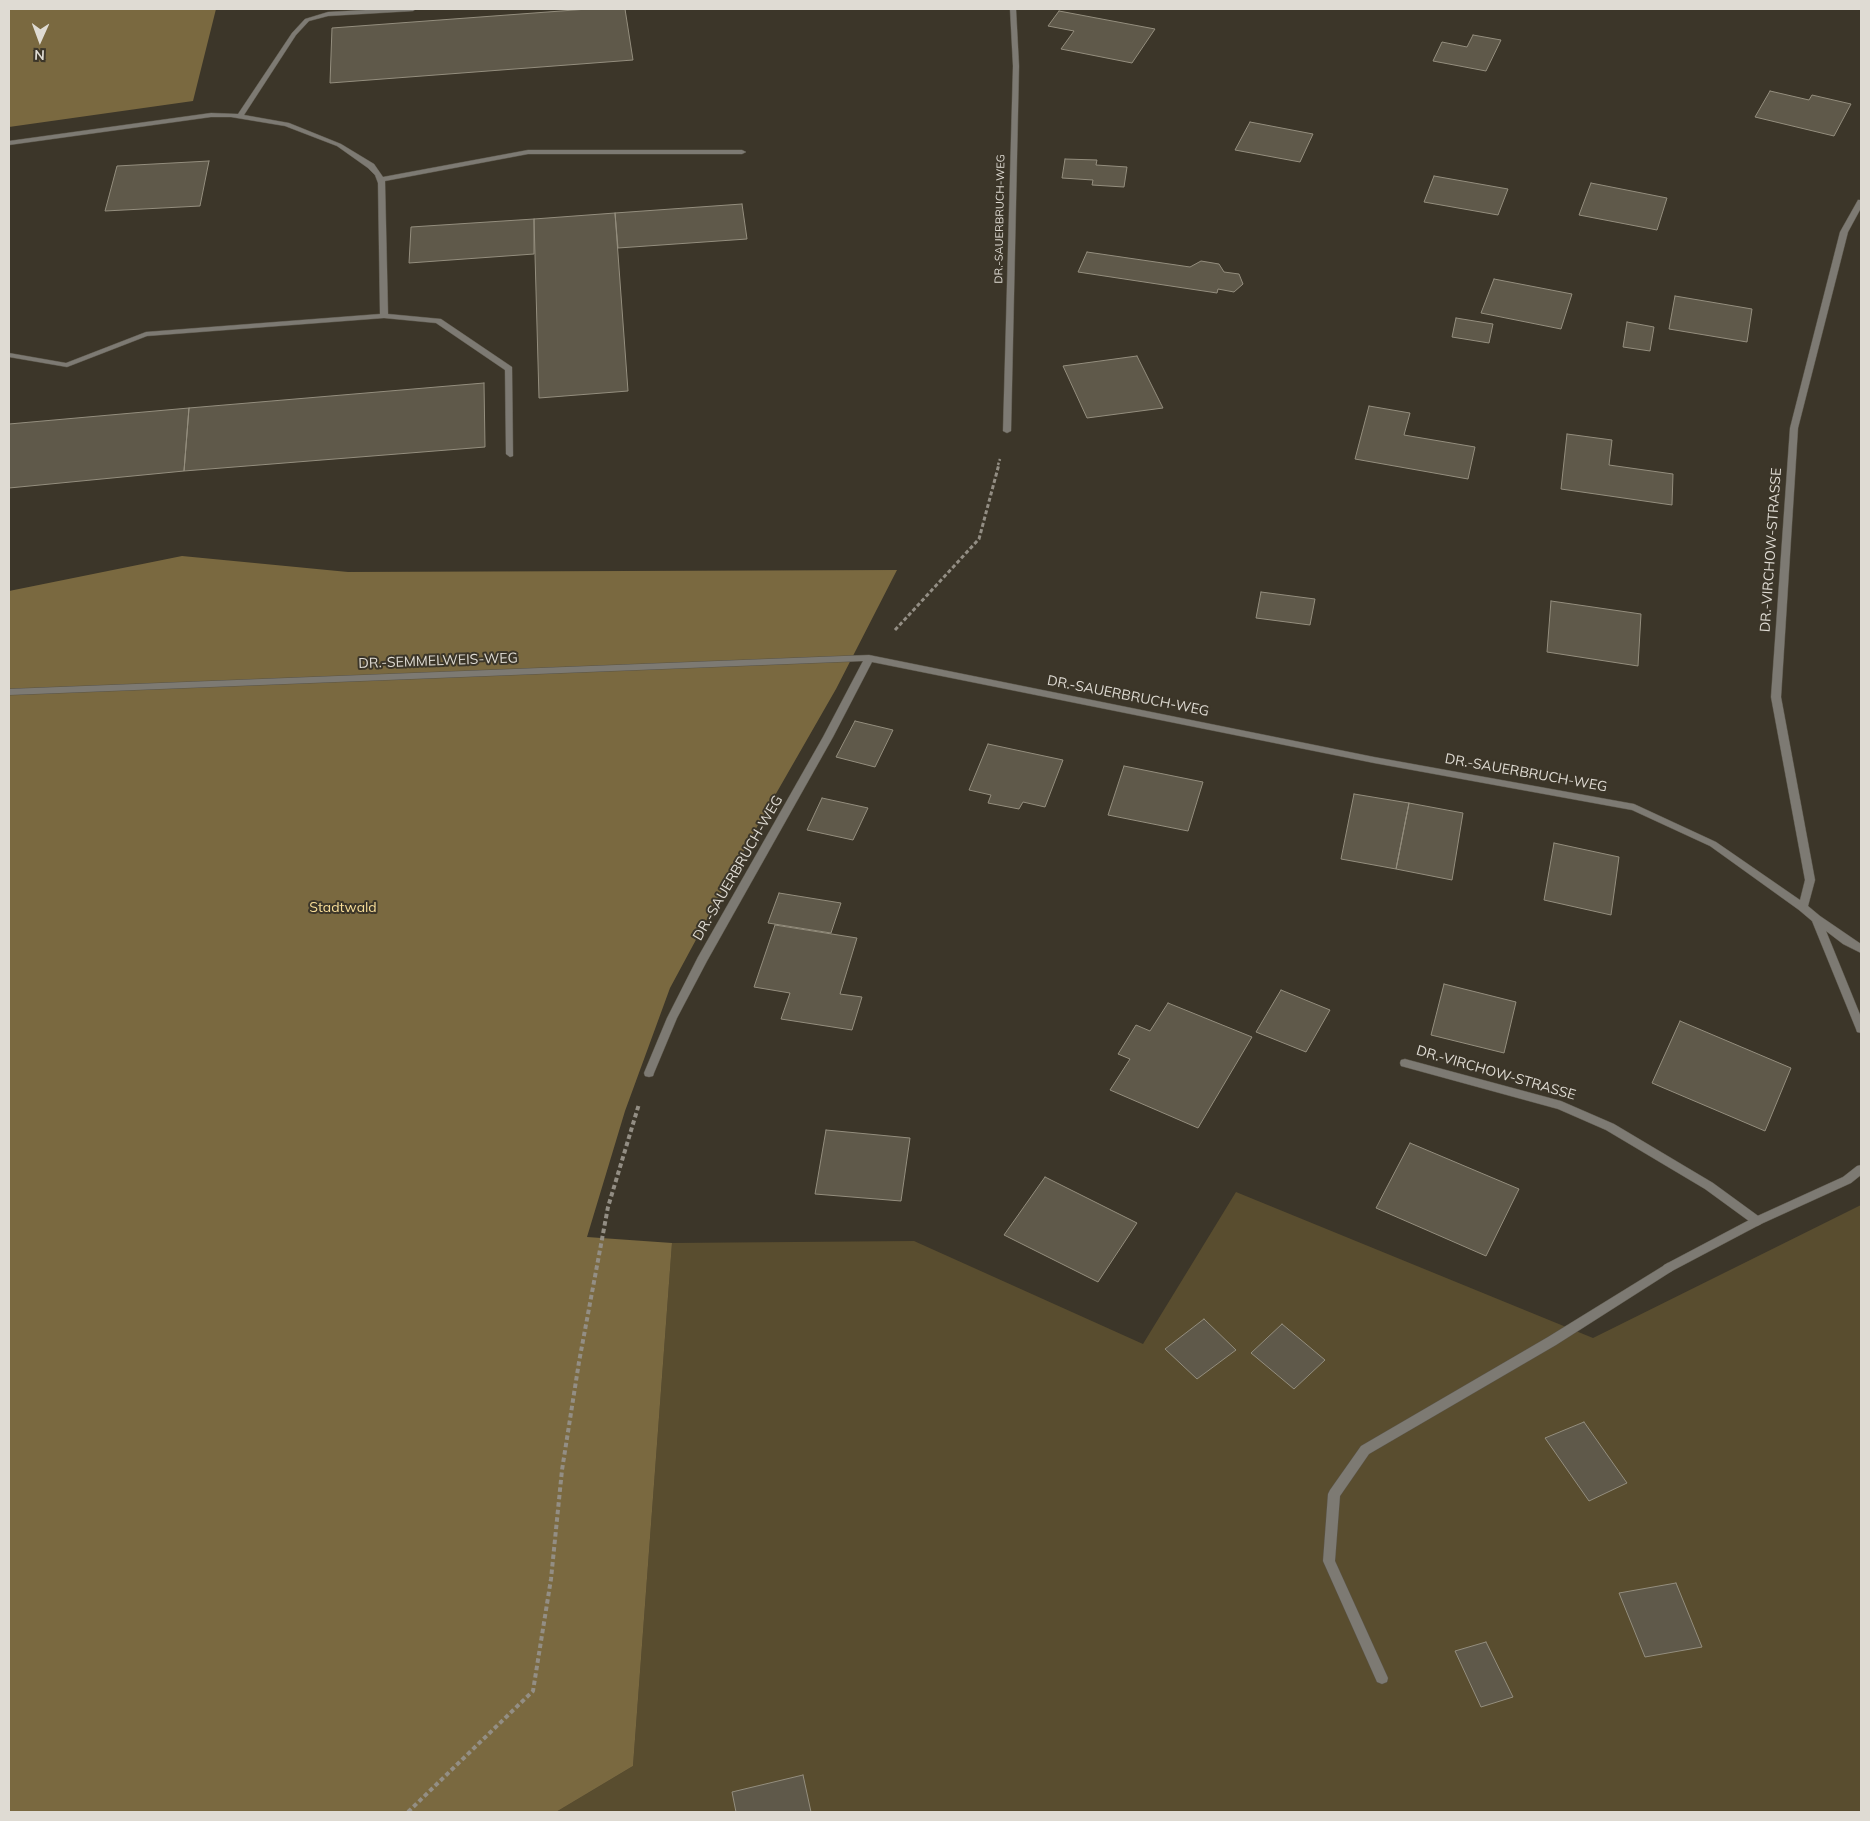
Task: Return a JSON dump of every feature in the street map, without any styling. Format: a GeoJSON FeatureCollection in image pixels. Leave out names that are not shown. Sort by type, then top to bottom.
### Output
{"type":"FeatureCollection","features":[{"type":"Feature","properties":{"kind":"street"},"geometry":{"type":"LineString","coordinates":[[240,116],[294,34],[307,20],[328,14],[413,9]]}},
{"type":"Feature","properties":{"kind":"street","name":"DR.-SAUERBRUCH-WEG"},"geometry":{"type":"LineString","coordinates":[[1007,431],[1016,66],[1013,9]]}},
{"type":"Feature","properties":{"kind":"street"},"geometry":{"type":"LineString","coordinates":[[9,143],[211,115],[240,116],[287,124],[339,145],[371,166],[381,180],[384,316]]}},
{"type":"Feature","properties":{"kind":"street"},"geometry":{"type":"LineString","coordinates":[[381,180],[528,152],[742,152]]}},
{"type":"Feature","properties":{"kind":"street","name":"DR.-VIRCHOW-STRASSE"},"geometry":{"type":"LineString","coordinates":[[1803,907],[1810,880],[1776,697],[1794,428],[1844,232],[1861,202]]}},
{"type":"Feature","properties":{"kind":"street"},"geometry":{"type":"LineString","coordinates":[[9,355],[67,365],[146,334],[384,316],[438,321],[509,369],[510,454]]}},
{"type":"Feature","properties":{"kind":"street","name":"DR.-SAUERBRUCH-WEG"},"geometry":{"type":"LineString","coordinates":[[649,1073],[672,1018],[702,960],[828,737],[869,658],[1374,760],[1634,806],[1713,844],[1803,907],[1816,919]]}},
{"type":"Feature","properties":{"kind":"street","name":"DR.-SEMMELWEIS-WEG"},"geometry":{"type":"LineString","coordinates":[[9,692],[869,658]]}},
{"type":"Feature","properties":{"kind":"street"},"geometry":{"type":"LineString","coordinates":[[1816,919],[1861,949]]}},
{"type":"Feature","properties":{"kind":"street"},"geometry":{"type":"LineString","coordinates":[[1816,919],[1861,1029]]}},
{"type":"Feature","properties":{"kind":"street","name":"DR.-VIRCHOW-STRASSE"},"geometry":{"type":"LineString","coordinates":[[1405,1063],[1561,1105],[1602,1123],[1709,1186],[1757,1221]]}},
{"type":"Feature","properties":{"kind":"street"},"geometry":{"type":"LineString","coordinates":[[1382,1678],[1329,1561],[1334,1494],[1365,1450],[1552,1341],[1668,1268],[1757,1221],[1848,1180],[1861,1169]]}},
{"type":"Feature","properties":{"kind":"path"},"geometry":{"type":"LineString","coordinates":[[869,658],[979,539],[1007,431]]}},
{"type":"Feature","properties":{"kind":"path"},"geometry":{"type":"LineString","coordinates":[[408,1812],[533,1691],[551,1579],[562,1470],[608,1207],[649,1073]]}},
{"type":"Feature","properties":{"kind":"shaded area"},"geometry":{"type":"Polygon","coordinates":[[[1236,1192],[1593,1338],[1861,1205],[1861,1812],[556,1812],[633,1766],[672,1243],[914,1241],[1143,1344],[1236,1192]]]}},
{"type":"Feature","properties":{"kind":"green space"},"geometry":{"type":"Polygon","coordinates":[[[9,9],[216,9],[193,101],[9,127],[9,9]]]}},
{"type":"Feature","properties":{"kind":"green space","name":"Stadtwald"},"geometry":{"type":"Polygon","coordinates":[[[182,556],[348,572],[897,570],[836,689],[754,832],[670,988],[625,1111],[587,1237],[672,1243],[633,1766],[556,1812],[9,1812],[9,591],[182,556]]]}},
{"type":"Feature","properties":{"kind":"building"},"geometry":{"type":"Polygon","coordinates":[[[588,9],[625,9],[633,60],[330,83],[332,28],[588,9]]]}},
{"type":"Feature","properties":{"kind":"building"},"geometry":{"type":"Polygon","coordinates":[[[1059,11],[1155,29],[1132,63],[1061,49],[1074,31],[1048,26],[1059,11]]]}},
{"type":"Feature","properties":{"kind":"building"},"geometry":{"type":"Polygon","coordinates":[[[1473,35],[1501,40],[1486,71],[1433,61],[1442,42],[1467,47],[1473,35]]]}},
{"type":"Feature","properties":{"kind":"building"},"geometry":{"type":"Polygon","coordinates":[[[1770,91],[1809,100],[1812,95],[1851,104],[1834,136],[1755,117],[1770,91]]]}},
{"type":"Feature","properties":{"kind":"building"},"geometry":{"type":"Polygon","coordinates":[[[1250,122],[1313,134],[1300,162],[1235,150],[1250,122]]]}},
{"type":"Feature","properties":{"kind":"building"},"geometry":{"type":"Polygon","coordinates":[[[1065,159],[1097,160],[1096,165],[1127,167],[1124,187],[1092,185],[1093,180],[1062,178],[1065,159]]]}},
{"type":"Feature","properties":{"kind":"building"},"geometry":{"type":"Polygon","coordinates":[[[209,161],[200,206],[105,211],[117,166],[209,161]]]}},
{"type":"Feature","properties":{"kind":"building"},"geometry":{"type":"Polygon","coordinates":[[[1434,176],[1508,189],[1498,215],[1424,202],[1434,176]]]}},
{"type":"Feature","properties":{"kind":"building"},"geometry":{"type":"Polygon","coordinates":[[[1591,183],[1667,198],[1657,230],[1579,215],[1591,183]]]}},
{"type":"Feature","properties":{"kind":"building"},"geometry":{"type":"Polygon","coordinates":[[[742,204],[747,239],[618,248],[615,213],[742,204]]]}},
{"type":"Feature","properties":{"kind":"building"},"geometry":{"type":"Polygon","coordinates":[[[615,213],[628,391],[539,398],[534,219],[615,213]]]}},
{"type":"Feature","properties":{"kind":"building"},"geometry":{"type":"Polygon","coordinates":[[[534,219],[534,254],[409,263],[411,227],[534,219]]]}},
{"type":"Feature","properties":{"kind":"building"},"geometry":{"type":"Polygon","coordinates":[[[1087,252],[1190,267],[1201,261],[1219,264],[1224,272],[1239,274],[1243,284],[1234,292],[1218,289],[1217,293],[1078,272],[1087,252]]]}},
{"type":"Feature","properties":{"kind":"building"},"geometry":{"type":"Polygon","coordinates":[[[1494,279],[1572,294],[1561,329],[1481,313],[1494,279]]]}},
{"type":"Feature","properties":{"kind":"building"},"geometry":{"type":"Polygon","coordinates":[[[1675,296],[1752,309],[1747,342],[1669,329],[1675,296]]]}},
{"type":"Feature","properties":{"kind":"building"},"geometry":{"type":"Polygon","coordinates":[[[1456,318],[1493,324],[1489,343],[1452,337],[1456,318]]]}},
{"type":"Feature","properties":{"kind":"building"},"geometry":{"type":"Polygon","coordinates":[[[1627,322],[1654,327],[1650,351],[1623,347],[1627,322]]]}},
{"type":"Feature","properties":{"kind":"building"},"geometry":{"type":"Polygon","coordinates":[[[1137,356],[1163,408],[1087,418],[1063,366],[1137,356]]]}},
{"type":"Feature","properties":{"kind":"building"},"geometry":{"type":"Polygon","coordinates":[[[484,383],[485,447],[184,471],[189,408],[484,383]]]}},
{"type":"Feature","properties":{"kind":"building"},"geometry":{"type":"Polygon","coordinates":[[[1369,406],[1410,413],[1404,435],[1475,447],[1468,479],[1355,459],[1369,406]]]}},
{"type":"Feature","properties":{"kind":"building"},"geometry":{"type":"Polygon","coordinates":[[[189,408],[184,471],[9,488],[9,424],[189,408]]]}},
{"type":"Feature","properties":{"kind":"building"},"geometry":{"type":"Polygon","coordinates":[[[1567,434],[1612,440],[1609,465],[1673,474],[1672,505],[1561,489],[1567,434]]]}},
{"type":"Feature","properties":{"kind":"building"},"geometry":{"type":"Polygon","coordinates":[[[1261,592],[1315,599],[1310,625],[1256,618],[1261,592]]]}},
{"type":"Feature","properties":{"kind":"building"},"geometry":{"type":"Polygon","coordinates":[[[1551,601],[1641,614],[1638,666],[1547,652],[1551,601]]]}},
{"type":"Feature","properties":{"kind":"building"},"geometry":{"type":"Polygon","coordinates":[[[855,721],[893,730],[875,767],[836,757],[855,721]]]}},
{"type":"Feature","properties":{"kind":"building"},"geometry":{"type":"Polygon","coordinates":[[[988,744],[1063,760],[1045,807],[1023,802],[1019,809],[988,803],[991,795],[969,790],[988,744]]]}},
{"type":"Feature","properties":{"kind":"building"},"geometry":{"type":"Polygon","coordinates":[[[1124,766],[1203,782],[1188,831],[1108,815],[1124,766]]]}},
{"type":"Feature","properties":{"kind":"building"},"geometry":{"type":"Polygon","coordinates":[[[1354,794],[1409,803],[1396,869],[1341,859],[1354,794]]]}},
{"type":"Feature","properties":{"kind":"building"},"geometry":{"type":"Polygon","coordinates":[[[822,798],[868,808],[853,840],[807,830],[822,798]]]}},
{"type":"Feature","properties":{"kind":"building"},"geometry":{"type":"Polygon","coordinates":[[[1409,803],[1463,813],[1452,880],[1396,869],[1409,803]]]}},
{"type":"Feature","properties":{"kind":"building"},"geometry":{"type":"Polygon","coordinates":[[[1554,843],[1619,857],[1611,915],[1544,900],[1554,843]]]}},
{"type":"Feature","properties":{"kind":"building"},"geometry":{"type":"Polygon","coordinates":[[[779,893],[841,903],[831,933],[768,923],[779,893]]]}},
{"type":"Feature","properties":{"kind":"building"},"geometry":{"type":"Polygon","coordinates":[[[775,925],[857,938],[840,994],[862,997],[852,1030],[781,1019],[790,993],[754,987],[775,925]]]}},
{"type":"Feature","properties":{"kind":"building"},"geometry":{"type":"Polygon","coordinates":[[[1444,984],[1516,1002],[1504,1053],[1431,1035],[1444,984]]]}},
{"type":"Feature","properties":{"kind":"building"},"geometry":{"type":"Polygon","coordinates":[[[1281,990],[1330,1010],[1306,1052],[1256,1032],[1281,990]]]}},
{"type":"Feature","properties":{"kind":"building"},"geometry":{"type":"Polygon","coordinates":[[[1168,1003],[1252,1037],[1198,1128],[1110,1090],[1130,1059],[1118,1054],[1136,1025],[1150,1031],[1168,1003]]]}},
{"type":"Feature","properties":{"kind":"building"},"geometry":{"type":"Polygon","coordinates":[[[1680,1021],[1791,1068],[1765,1131],[1652,1083],[1680,1021]]]}},
{"type":"Feature","properties":{"kind":"building"},"geometry":{"type":"Polygon","coordinates":[[[826,1130],[910,1138],[901,1201],[815,1194],[826,1130]]]}},
{"type":"Feature","properties":{"kind":"building"},"geometry":{"type":"Polygon","coordinates":[[[1410,1143],[1519,1189],[1486,1256],[1376,1208],[1410,1143]]]}},
{"type":"Feature","properties":{"kind":"building"},"geometry":{"type":"Polygon","coordinates":[[[1045,1177],[1137,1223],[1098,1282],[1004,1235],[1045,1177]]]}},
{"type":"Feature","properties":{"kind":"building"},"geometry":{"type":"Polygon","coordinates":[[[1204,1319],[1236,1350],[1197,1379],[1165,1349],[1204,1319]]]}},
{"type":"Feature","properties":{"kind":"building"},"geometry":{"type":"Polygon","coordinates":[[[1282,1324],[1325,1360],[1294,1389],[1251,1353],[1282,1324]]]}},
{"type":"Feature","properties":{"kind":"building"},"geometry":{"type":"Polygon","coordinates":[[[1584,1422],[1627,1483],[1589,1501],[1545,1438],[1584,1422]]]}},
{"type":"Feature","properties":{"kind":"building"},"geometry":{"type":"Polygon","coordinates":[[[1676,1583],[1702,1647],[1645,1657],[1619,1593],[1676,1583]]]}},
{"type":"Feature","properties":{"kind":"building"},"geometry":{"type":"Polygon","coordinates":[[[1486,1642],[1513,1697],[1481,1707],[1455,1651],[1486,1642]]]}},
{"type":"Feature","properties":{"kind":"building"},"geometry":{"type":"Polygon","coordinates":[[[803,1775],[811,1812],[736,1812],[732,1792],[803,1775]]]}}]}
